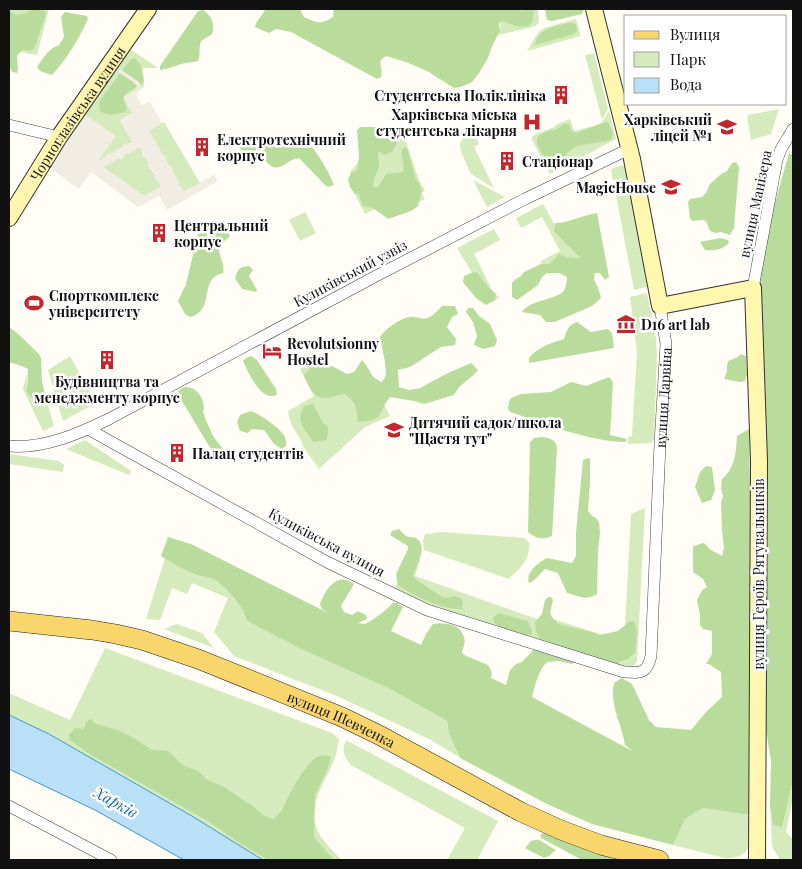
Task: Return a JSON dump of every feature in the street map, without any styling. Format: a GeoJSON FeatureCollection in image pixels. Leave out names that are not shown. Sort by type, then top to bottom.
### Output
{"type":"FeatureCollection","features":[{"type":"Feature","properties":{"kind":"main road","name":"вулиця Шевченка"},"geometry":{"type":"LineString","coordinates":[[9,621],[116,634],[142,640],[198,659],[342,717],[381,736],[521,812],[561,830],[602,845],[652,859]]}},
{"type":"Feature","properties":{"kind":"street","name":"Чорноглазівська вулиця"},"geometry":{"type":"LineString","coordinates":[[9,218],[60,137],[148,9]]}},
{"type":"Feature","properties":{"kind":"street","name":"вулиця Дарвіна"},"geometry":{"type":"LineString","coordinates":[[594,9],[630,149],[666,344],[651,656],[649,666],[644,671]]}},
{"type":"Feature","properties":{"kind":"street"},"geometry":{"type":"LineString","coordinates":[[9,125],[60,137]]}},
{"type":"Feature","properties":{"kind":"street","name":"вулиця Манізера"},"geometry":{"type":"LineString","coordinates":[[753,288],[774,171],[782,148],[792,133]]}},
{"type":"Feature","properties":{"kind":"street","name":"Куликівський узвіз"},"geometry":{"type":"LineString","coordinates":[[88,429],[525,199],[630,149]]}},
{"type":"Feature","properties":{"kind":"street"},"geometry":{"type":"LineString","coordinates":[[660,306],[753,288]]}},
{"type":"Feature","properties":{"kind":"street","name":"вулиця Героїв Рятувальників"},"geometry":{"type":"LineString","coordinates":[[753,288],[759,461],[757,860]]}},
{"type":"Feature","properties":{"kind":"street"},"geometry":{"type":"LineString","coordinates":[[9,446],[41,445],[88,429]]}},
{"type":"Feature","properties":{"kind":"street","name":"Куликівська вулиця"},"geometry":{"type":"LineString","coordinates":[[88,429],[327,562],[427,610],[624,672],[644,671]]}},
{"type":"Feature","properties":{"kind":"street"},"geometry":{"type":"LineString","coordinates":[[9,806],[111,860]]}},
{"type":"Feature","properties":{"kind":"green space"},"geometry":{"type":"Polygon","coordinates":[[[9,9],[49,9],[37,55],[15,51],[12,67],[9,66],[9,9]]]}},
{"type":"Feature","properties":{"kind":"green space"},"geometry":{"type":"Polygon","coordinates":[[[32,9],[40,9],[46,12],[45,17],[34,49],[30,51],[22,50],[17,56],[17,73],[12,72],[9,65],[9,11],[15,15],[26,13],[32,9]]]}},
{"type":"Feature","properties":{"kind":"green space"},"geometry":{"type":"Polygon","coordinates":[[[266,9],[300,9],[304,17],[319,22],[333,17],[334,9],[515,9],[522,11],[533,9],[533,17],[532,22],[525,27],[502,21],[499,23],[500,31],[479,73],[472,82],[454,88],[427,71],[386,56],[381,60],[381,77],[377,79],[291,32],[276,29],[269,33],[255,27],[266,9]]]}},
{"type":"Feature","properties":{"kind":"green space"},"geometry":{"type":"Polygon","coordinates":[[[495,9],[538,9],[539,22],[536,26],[498,35],[501,27],[495,9]]]}},
{"type":"Feature","properties":{"kind":"green space"},"geometry":{"type":"Polygon","coordinates":[[[545,9],[584,9],[582,14],[552,21],[547,20],[545,9]]]}},
{"type":"Feature","properties":{"kind":"green space"},"geometry":{"type":"Polygon","coordinates":[[[203,10],[211,18],[213,30],[212,34],[201,41],[198,61],[183,63],[160,70],[160,66],[198,11],[203,10]]]}},
{"type":"Feature","properties":{"kind":"green space"},"geometry":{"type":"Polygon","coordinates":[[[65,12],[87,16],[88,19],[63,62],[52,75],[40,71],[37,67],[46,54],[52,48],[59,45],[64,37],[61,17],[65,12]]]}},
{"type":"Feature","properties":{"kind":"green space"},"geometry":{"type":"Polygon","coordinates":[[[576,19],[581,36],[527,51],[536,36],[544,28],[576,19]]]}},
{"type":"Feature","properties":{"kind":"green space"},"geometry":{"type":"Polygon","coordinates":[[[570,23],[576,25],[577,31],[574,34],[535,45],[543,31],[570,23]]]}},
{"type":"Feature","properties":{"kind":"green space"},"geometry":{"type":"Polygon","coordinates":[[[130,49],[158,68],[143,68],[144,86],[140,90],[124,97],[132,113],[120,120],[132,142],[97,162],[83,113],[130,49]]]}},
{"type":"Feature","properties":{"kind":"green space"},"geometry":{"type":"Polygon","coordinates":[[[594,53],[608,109],[602,120],[585,55],[594,53]]]}},
{"type":"Feature","properties":{"kind":"green space"},"geometry":{"type":"Polygon","coordinates":[[[135,58],[141,66],[144,82],[125,95],[124,100],[127,109],[125,112],[111,115],[100,112],[99,102],[131,59],[135,58]]]}},
{"type":"Feature","properties":{"kind":"green space"},"geometry":{"type":"Polygon","coordinates":[[[779,109],[771,134],[751,140],[748,115],[779,109]]]}},
{"type":"Feature","properties":{"kind":"green space"},"geometry":{"type":"Polygon","coordinates":[[[609,111],[616,139],[550,174],[531,138],[570,119],[574,131],[601,124],[609,111]]]}},
{"type":"Feature","properties":{"kind":"green space"},"geometry":{"type":"Polygon","coordinates":[[[164,122],[200,183],[183,192],[165,160],[165,156],[163,156],[149,131],[164,122]]]}},
{"type":"Feature","properties":{"kind":"green space"},"geometry":{"type":"Polygon","coordinates":[[[608,122],[613,133],[611,140],[576,147],[569,151],[554,169],[549,167],[537,144],[537,137],[564,124],[569,124],[571,130],[576,133],[608,122]]]}},
{"type":"Feature","properties":{"kind":"green space"},"geometry":{"type":"Polygon","coordinates":[[[403,125],[403,133],[419,180],[425,191],[421,193],[425,199],[389,218],[375,209],[365,214],[353,191],[350,172],[376,140],[391,134],[389,127],[403,125]]]}},
{"type":"Feature","properties":{"kind":"green space"},"geometry":{"type":"Polygon","coordinates":[[[360,127],[385,128],[397,133],[398,140],[393,151],[385,155],[378,152],[379,167],[373,187],[378,187],[386,174],[403,172],[402,151],[405,147],[408,151],[415,177],[422,190],[418,206],[411,211],[388,219],[373,208],[363,206],[358,194],[354,193],[350,187],[348,179],[351,173],[357,170],[359,157],[357,130],[360,127]]]}},
{"type":"Feature","properties":{"kind":"green space"},"geometry":{"type":"Polygon","coordinates":[[[474,132],[479,144],[474,147],[494,188],[471,174],[461,152],[460,144],[462,139],[474,132]]]}},
{"type":"Feature","properties":{"kind":"green space"},"geometry":{"type":"Polygon","coordinates":[[[236,137],[252,138],[261,143],[305,139],[322,161],[334,185],[328,187],[325,185],[299,158],[280,167],[273,167],[258,153],[251,157],[246,157],[235,141],[236,137]]]}},
{"type":"Feature","properties":{"kind":"green space"},"geometry":{"type":"Polygon","coordinates":[[[140,147],[144,158],[146,158],[161,187],[144,196],[103,167],[140,147]]]}},
{"type":"Feature","properties":{"kind":"green space"},"geometry":{"type":"Polygon","coordinates":[[[789,153],[793,155],[793,780],[782,828],[773,824],[770,805],[771,761],[767,736],[758,718],[757,267],[789,153]]]}},
{"type":"Feature","properties":{"kind":"green space"},"geometry":{"type":"Polygon","coordinates":[[[736,162],[739,167],[734,228],[730,235],[721,232],[716,233],[710,231],[706,221],[692,221],[688,202],[690,199],[702,197],[710,184],[727,171],[732,163],[736,162]]]}},
{"type":"Feature","properties":{"kind":"green space"},"geometry":{"type":"Polygon","coordinates":[[[625,166],[647,287],[634,290],[611,169],[625,166]]]}},
{"type":"Feature","properties":{"kind":"green space"},"geometry":{"type":"Polygon","coordinates":[[[473,180],[505,197],[487,207],[473,180]]]}},
{"type":"Feature","properties":{"kind":"green space"},"geometry":{"type":"Polygon","coordinates":[[[543,204],[555,225],[554,232],[582,258],[566,257],[549,264],[541,264],[541,261],[560,251],[542,217],[521,228],[516,218],[543,204]]]}},
{"type":"Feature","properties":{"kind":"green space"},"geometry":{"type":"Polygon","coordinates":[[[305,212],[316,233],[300,241],[289,220],[305,212]]]}},
{"type":"Feature","properties":{"kind":"green space"},"geometry":{"type":"Polygon","coordinates":[[[597,213],[609,277],[605,280],[600,273],[595,273],[594,280],[601,298],[592,306],[555,322],[546,322],[540,315],[522,312],[532,304],[562,293],[565,289],[567,277],[559,273],[547,273],[542,277],[538,285],[517,300],[512,297],[512,283],[516,279],[524,272],[541,264],[549,264],[559,254],[566,257],[581,258],[554,232],[555,223],[566,222],[597,213]]]}},
{"type":"Feature","properties":{"kind":"green space"},"geometry":{"type":"Polygon","coordinates":[[[218,223],[226,228],[230,236],[219,248],[224,269],[223,273],[211,280],[202,310],[190,317],[185,314],[178,301],[186,284],[198,234],[204,228],[218,223]]]}},
{"type":"Feature","properties":{"kind":"green space"},"geometry":{"type":"Polygon","coordinates":[[[494,229],[500,240],[474,254],[492,290],[499,298],[490,303],[457,248],[494,229]]]}},
{"type":"Feature","properties":{"kind":"green space"},"geometry":{"type":"Polygon","coordinates":[[[720,238],[728,240],[729,243],[718,250],[705,250],[700,242],[720,238]]]}},
{"type":"Feature","properties":{"kind":"green space"},"geometry":{"type":"Polygon","coordinates":[[[249,266],[253,270],[249,276],[257,290],[256,292],[242,289],[235,278],[238,270],[249,266]]]}},
{"type":"Feature","properties":{"kind":"green space"},"geometry":{"type":"Polygon","coordinates":[[[477,272],[496,294],[495,300],[486,305],[476,298],[463,282],[464,276],[477,272]]]}},
{"type":"Feature","properties":{"kind":"green space"},"geometry":{"type":"Polygon","coordinates":[[[647,293],[656,339],[657,355],[654,439],[652,443],[628,444],[628,437],[632,436],[637,353],[630,297],[647,293]]]}},
{"type":"Feature","properties":{"kind":"green space"},"geometry":{"type":"Polygon","coordinates":[[[442,306],[455,306],[458,314],[452,317],[447,327],[456,339],[455,345],[441,347],[410,367],[398,370],[399,387],[409,390],[420,388],[471,363],[478,370],[454,395],[424,404],[390,397],[377,418],[358,422],[355,406],[352,400],[345,394],[327,398],[321,397],[317,396],[309,386],[304,375],[319,359],[347,374],[354,372],[362,360],[372,375],[382,382],[386,375],[380,337],[382,334],[395,323],[405,318],[424,319],[430,317],[442,306]]]}},
{"type":"Feature","properties":{"kind":"green space"},"geometry":{"type":"Polygon","coordinates":[[[468,308],[473,308],[479,316],[490,324],[497,340],[495,346],[483,349],[474,345],[477,336],[473,322],[466,312],[468,308]]]}},
{"type":"Feature","properties":{"kind":"green space"},"geometry":{"type":"Polygon","coordinates":[[[577,322],[591,332],[608,329],[612,333],[614,348],[529,363],[529,358],[532,354],[545,346],[564,339],[570,326],[577,322]]]}},
{"type":"Feature","properties":{"kind":"green space"},"geometry":{"type":"Polygon","coordinates":[[[9,327],[41,358],[45,395],[41,401],[37,402],[26,391],[28,369],[9,362],[9,327]]]}},
{"type":"Feature","properties":{"kind":"green space"},"geometry":{"type":"Polygon","coordinates":[[[741,354],[746,356],[747,374],[745,381],[724,379],[728,361],[741,354]]]}},
{"type":"Feature","properties":{"kind":"green space"},"geometry":{"type":"Polygon","coordinates":[[[318,355],[340,382],[366,367],[390,416],[365,427],[319,469],[302,445],[291,424],[288,411],[314,396],[300,369],[318,355]]]}},
{"type":"Feature","properties":{"kind":"green space"},"geometry":{"type":"Polygon","coordinates":[[[70,356],[96,403],[63,421],[48,370],[70,356]]]}},
{"type":"Feature","properties":{"kind":"green space"},"geometry":{"type":"Polygon","coordinates":[[[251,356],[257,360],[276,389],[277,395],[265,394],[252,379],[243,361],[251,356]]]}},
{"type":"Feature","properties":{"kind":"green space"},"geometry":{"type":"Polygon","coordinates":[[[27,374],[26,391],[37,402],[43,399],[45,395],[54,426],[43,431],[23,389],[27,374]]]}},
{"type":"Feature","properties":{"kind":"green space"},"geometry":{"type":"Polygon","coordinates":[[[609,377],[613,382],[610,435],[627,439],[626,442],[596,439],[567,431],[510,412],[508,408],[511,398],[521,394],[551,392],[571,382],[586,386],[609,377]]]}},
{"type":"Feature","properties":{"kind":"green space"},"geometry":{"type":"Polygon","coordinates":[[[184,387],[192,388],[198,392],[202,399],[207,424],[226,452],[218,457],[209,446],[179,396],[178,391],[184,387]]]}},
{"type":"Feature","properties":{"kind":"green space"},"geometry":{"type":"Polygon","coordinates":[[[313,404],[323,423],[328,426],[327,440],[313,442],[302,425],[300,417],[304,406],[313,404]]]}},
{"type":"Feature","properties":{"kind":"green space"},"geometry":{"type":"Polygon","coordinates":[[[251,411],[279,430],[285,437],[286,446],[282,449],[274,444],[264,430],[252,429],[248,433],[240,431],[237,422],[240,415],[251,411]]]}},
{"type":"Feature","properties":{"kind":"green space"},"geometry":{"type":"Polygon","coordinates":[[[749,429],[751,545],[749,815],[703,808],[685,819],[673,845],[592,824],[547,804],[460,758],[449,734],[447,721],[392,690],[301,649],[247,621],[243,610],[233,597],[214,579],[183,569],[161,556],[168,537],[191,544],[328,613],[322,609],[320,604],[325,593],[337,581],[348,581],[354,584],[341,606],[344,612],[352,615],[358,611],[366,615],[367,619],[358,623],[365,624],[380,615],[393,603],[397,603],[403,607],[391,631],[421,645],[433,624],[452,625],[459,629],[465,639],[462,653],[488,665],[492,672],[491,678],[506,685],[510,670],[516,664],[522,662],[534,649],[577,660],[572,664],[559,661],[547,662],[539,674],[532,697],[634,752],[625,745],[614,707],[614,683],[622,678],[632,684],[649,720],[656,727],[691,730],[722,697],[721,672],[706,664],[712,654],[712,631],[703,629],[700,625],[697,600],[702,590],[707,587],[703,579],[693,572],[693,546],[704,543],[711,550],[722,556],[724,548],[721,502],[723,496],[721,488],[722,479],[732,465],[737,436],[749,429]]]}},
{"type":"Feature","properties":{"kind":"green space"},"geometry":{"type":"Polygon","coordinates":[[[534,438],[549,438],[557,447],[552,536],[546,538],[534,536],[528,532],[530,442],[534,438]]]}},
{"type":"Feature","properties":{"kind":"green space"},"geometry":{"type":"Polygon","coordinates":[[[85,440],[131,471],[129,475],[66,449],[85,440]]]}},
{"type":"Feature","properties":{"kind":"green space"},"geometry":{"type":"Polygon","coordinates":[[[9,454],[59,461],[64,465],[63,472],[9,464],[9,454]]]}},
{"type":"Feature","properties":{"kind":"green space"},"geometry":{"type":"Polygon","coordinates":[[[590,458],[588,511],[599,522],[600,533],[597,594],[586,598],[567,593],[558,573],[545,569],[532,582],[529,583],[528,579],[533,568],[547,558],[572,563],[576,556],[576,533],[583,460],[590,458]]]}},
{"type":"Feature","properties":{"kind":"green space"},"geometry":{"type":"Polygon","coordinates":[[[706,466],[712,467],[715,490],[711,500],[702,503],[695,487],[700,472],[706,466]]]}},
{"type":"Feature","properties":{"kind":"green space"},"geometry":{"type":"Polygon","coordinates":[[[645,508],[637,661],[629,669],[619,668],[430,605],[395,588],[408,554],[420,560],[415,576],[537,619],[550,618],[603,635],[613,634],[625,626],[631,514],[645,508]]]}},
{"type":"Feature","properties":{"kind":"green space"},"geometry":{"type":"Polygon","coordinates":[[[399,529],[408,537],[416,538],[420,542],[421,556],[413,576],[445,598],[455,596],[462,599],[462,609],[454,609],[428,602],[398,585],[396,574],[408,549],[408,546],[390,535],[392,531],[399,529]]]}},
{"type":"Feature","properties":{"kind":"green space"},"geometry":{"type":"Polygon","coordinates":[[[442,532],[524,538],[529,542],[527,559],[509,579],[424,550],[423,541],[425,534],[442,532]]]}},
{"type":"Feature","properties":{"kind":"green space"},"geometry":{"type":"Polygon","coordinates":[[[165,558],[197,575],[214,579],[233,597],[243,610],[247,621],[301,649],[392,690],[447,721],[449,734],[459,757],[431,740],[337,696],[234,656],[214,632],[228,598],[192,583],[187,594],[172,588],[160,620],[146,619],[165,558]]]}},
{"type":"Feature","properties":{"kind":"green space"},"geometry":{"type":"Polygon","coordinates":[[[551,597],[553,600],[550,613],[558,624],[599,635],[618,631],[630,621],[635,622],[637,633],[635,653],[617,664],[576,652],[539,638],[535,622],[542,614],[545,600],[551,597]]]}},
{"type":"Feature","properties":{"kind":"green space"},"geometry":{"type":"Polygon","coordinates":[[[498,613],[528,621],[532,634],[513,631],[496,624],[493,618],[498,613]]]}},
{"type":"Feature","properties":{"kind":"green space"},"geometry":{"type":"Polygon","coordinates":[[[177,624],[202,633],[214,648],[164,629],[177,624]]]}},
{"type":"Feature","properties":{"kind":"green space"},"geometry":{"type":"Polygon","coordinates":[[[105,648],[332,733],[339,739],[335,758],[316,800],[314,818],[316,827],[327,845],[342,860],[263,860],[192,816],[49,734],[9,715],[9,693],[70,720],[105,648]]]}},
{"type":"Feature","properties":{"kind":"green space"},"geometry":{"type":"Polygon","coordinates":[[[91,719],[96,724],[132,737],[152,750],[168,751],[184,766],[198,771],[206,779],[224,787],[263,815],[273,819],[281,812],[297,780],[311,762],[319,756],[331,756],[328,768],[315,795],[314,837],[334,860],[268,860],[209,822],[86,752],[70,740],[69,735],[75,728],[84,729],[86,722],[91,719]]]}},
{"type":"Feature","properties":{"kind":"green space"},"geometry":{"type":"Polygon","coordinates":[[[346,740],[498,821],[477,860],[447,860],[465,828],[351,765],[344,753],[346,740]]]}},
{"type":"Feature","properties":{"kind":"green space"},"geometry":{"type":"Polygon","coordinates":[[[793,780],[793,798],[786,832],[793,839],[793,860],[780,860],[772,846],[770,805],[773,823],[782,828],[793,780]]]}},
{"type":"Feature","properties":{"kind":"green space"},"geometry":{"type":"Polygon","coordinates":[[[703,808],[749,815],[749,845],[742,855],[725,858],[673,845],[685,819],[703,808]]]}},
{"type":"Feature","properties":{"kind":"green space"},"geometry":{"type":"Polygon","coordinates":[[[544,833],[615,860],[582,860],[541,838],[541,834],[544,833]]]}},
{"type":"Feature","properties":{"kind":"green space"},"geometry":{"type":"Polygon","coordinates":[[[539,840],[556,850],[544,858],[525,848],[531,841],[539,840]]]}},
{"type":"Feature","properties":{"kind":"shaded area"},"geometry":{"type":"Polygon","coordinates":[[[120,69],[139,82],[141,86],[137,96],[142,105],[150,102],[162,123],[149,131],[173,170],[183,192],[214,175],[218,181],[167,210],[159,196],[138,207],[91,172],[79,189],[47,166],[83,113],[116,136],[98,161],[115,150],[124,147],[123,145],[132,142],[120,120],[132,113],[123,97],[137,89],[137,86],[118,72],[120,69]],[[140,147],[103,167],[144,196],[161,187],[140,147]]]}},
{"type":"Feature","properties":{"kind":"water","name":"Харків"},"geometry":{"type":"Polygon","coordinates":[[[9,715],[49,734],[192,816],[263,860],[184,860],[95,810],[9,769],[9,715]]]}},
{"type":"Feature","properties":{"kind":"place","name":"Студентська Поліклініка"},"geometry":{"type":"Point","coordinates":[561,95]}},
{"type":"Feature","properties":{"kind":"place","name":"Харківська міська студентська лікарня"},"geometry":{"type":"Point","coordinates":[532,122]}},
{"type":"Feature","properties":{"kind":"place","name":"Харківський ліцей №1"},"geometry":{"type":"Point","coordinates":[727,127]}},
{"type":"Feature","properties":{"kind":"place","name":"Електротехнічний корпус"},"geometry":{"type":"Point","coordinates":[202,147]}},
{"type":"Feature","properties":{"kind":"place","name":"Стаціонар"},"geometry":{"type":"Point","coordinates":[507,161]}},
{"type":"Feature","properties":{"kind":"place","name":"MagicHouse"},"geometry":{"type":"Point","coordinates":[671,187]}},
{"type":"Feature","properties":{"kind":"place","name":"Центральний корпус"},"geometry":{"type":"Point","coordinates":[159,233]}},
{"type":"Feature","properties":{"kind":"place","name":"Спорткомплекс університету"},"geometry":{"type":"Point","coordinates":[34,303]}},
{"type":"Feature","properties":{"kind":"place","name":"D16 art lab"},"geometry":{"type":"Point","coordinates":[626,324]}},
{"type":"Feature","properties":{"kind":"place","name":"Revolutsionny Hostel"},"geometry":{"type":"Point","coordinates":[272,351]}},
{"type":"Feature","properties":{"kind":"place","name":"Будівництва та менеджменту корпус"},"geometry":{"type":"Point","coordinates":[107,360]}},
{"type":"Feature","properties":{"kind":"place","name":"Дитячий садок/школа \"Щастя тут\""},"geometry":{"type":"Point","coordinates":[394,430]}},
{"type":"Feature","properties":{"kind":"place","name":"Палац студентів"},"geometry":{"type":"Point","coordinates":[177,453]}}]}
